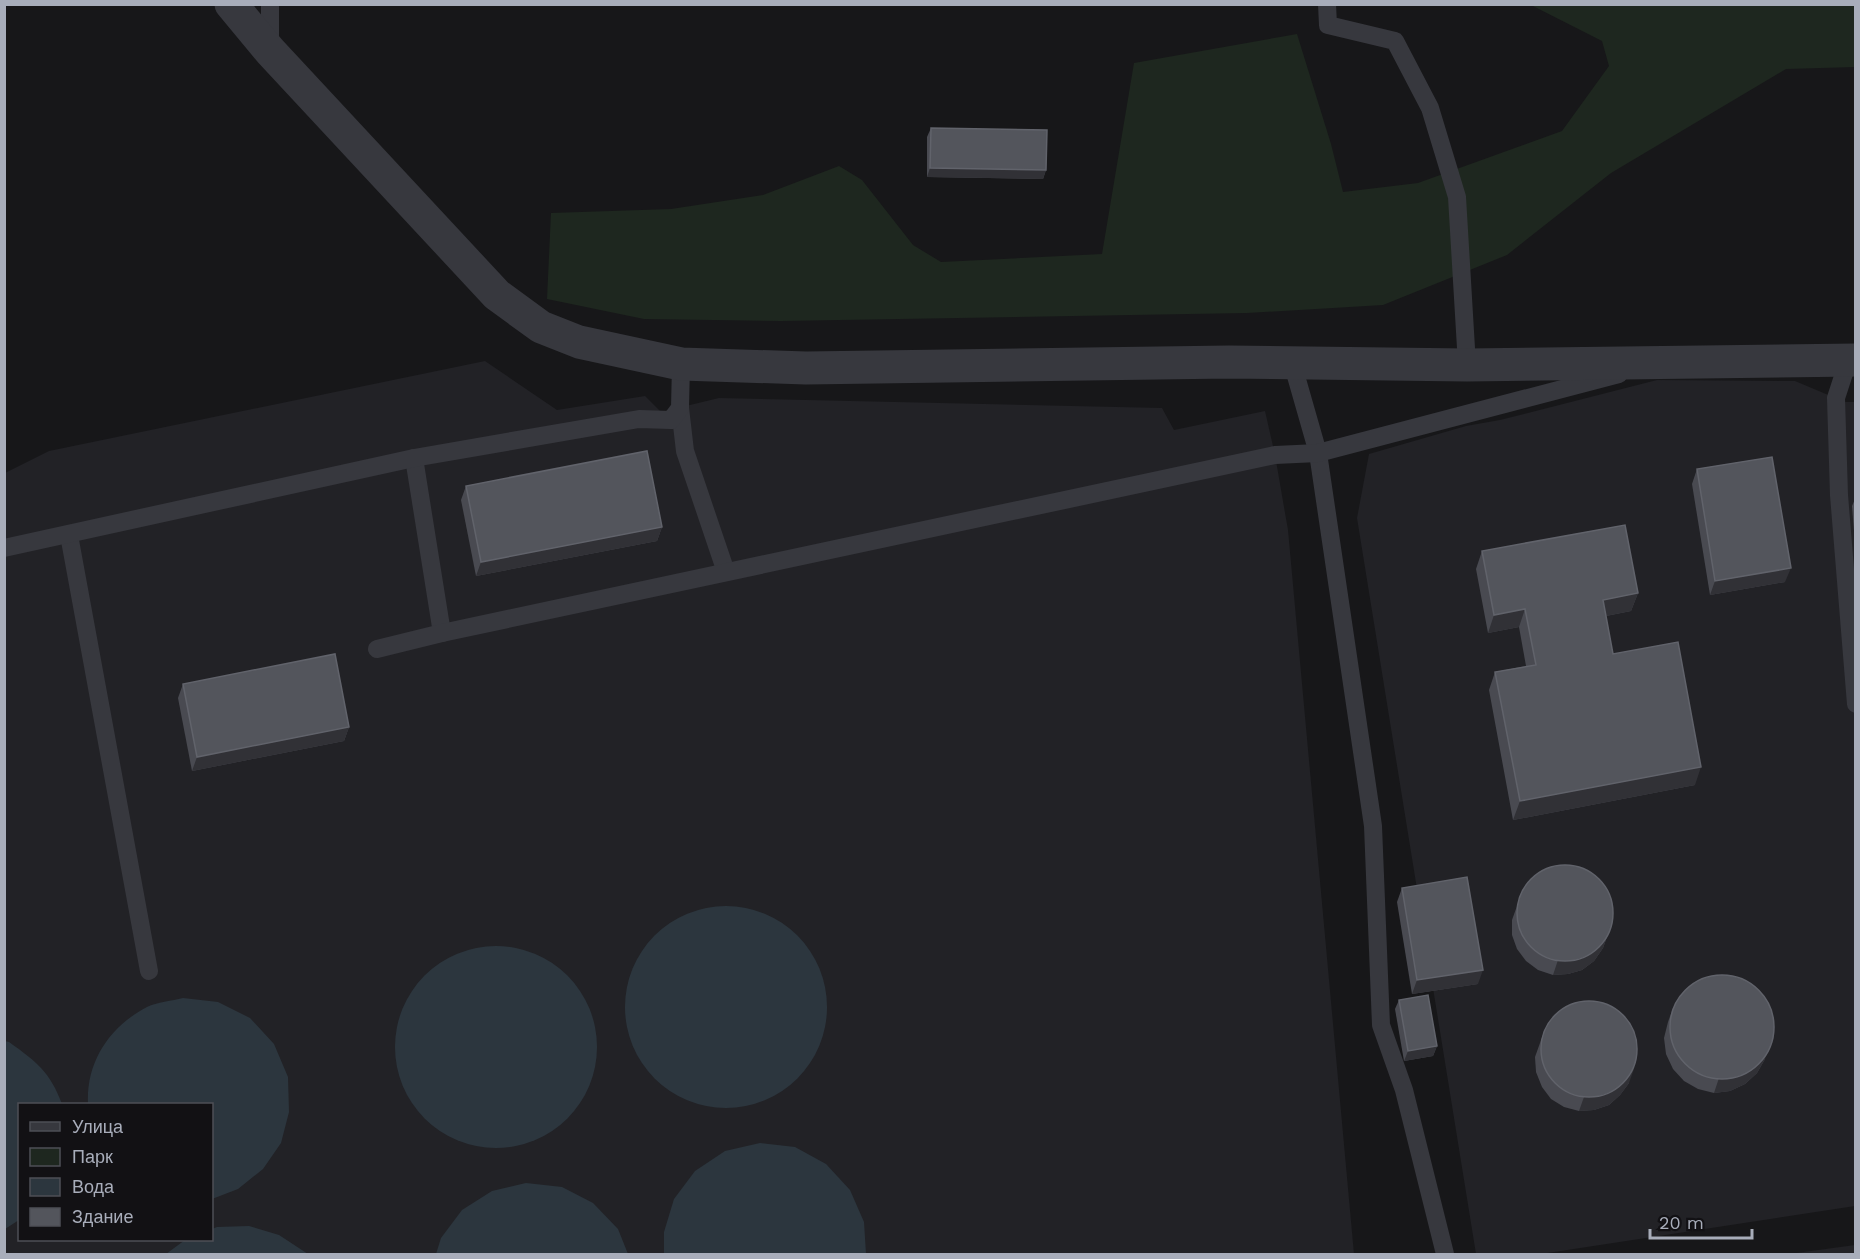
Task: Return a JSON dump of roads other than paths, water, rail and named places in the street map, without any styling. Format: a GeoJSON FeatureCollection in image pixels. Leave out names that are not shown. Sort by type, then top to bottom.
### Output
{"type":"FeatureCollection","features":[{"type":"Feature","properties":{"kind":"street"},"geometry":{"type":"LineString","coordinates":[[231,4],[270,51],[496,294],[541,327],[579,342],[681,364],[806,368],[1292,362],[1467,364],[1852,360]]}},
{"type":"Feature","properties":{"kind":"lane"},"geometry":{"type":"LineString","coordinates":[[270,4],[270,51]]}},
{"type":"Feature","properties":{"kind":"lane"},"geometry":{"type":"LineString","coordinates":[[1327,4],[1328,25],[1395,41],[1430,108],[1457,197],[1467,364]]}},
{"type":"Feature","properties":{"kind":"lane"},"geometry":{"type":"LineString","coordinates":[[1852,360],[1836,398],[1839,495],[1856,704]]}},
{"type":"Feature","properties":{"kind":"lane"},"geometry":{"type":"LineString","coordinates":[[1292,362],[1318,453],[1373,826],[1381,1025],[1404,1090],[1445,1254]]}},
{"type":"Feature","properties":{"kind":"lane"},"geometry":{"type":"LineString","coordinates":[[377,649],[442,633],[1275,455],[1318,453],[1663,362]]}},
{"type":"Feature","properties":{"kind":"lane"},"geometry":{"type":"LineString","coordinates":[[681,364],[680,408],[685,451],[726,572]]}},
{"type":"Feature","properties":{"kind":"lane"},"geometry":{"type":"LineString","coordinates":[[4,548],[414,458],[639,419],[671,420],[680,408]]}},
{"type":"Feature","properties":{"kind":"lane"},"geometry":{"type":"LineString","coordinates":[[414,458],[442,633]]}},
{"type":"Feature","properties":{"kind":"lane"},"geometry":{"type":"LineString","coordinates":[[69,535],[149,971]]}},
{"type":"Feature","properties":{"kind":"water"},"geometry":{"type":"Polygon","coordinates":[[[726,906],[755,910],[774,918],[804,943],[815,959],[823,978],[827,1007],[823,1036],[815,1055],[790,1085],[774,1096],[755,1104],[726,1108],[697,1104],[678,1096],[648,1071],[637,1055],[629,1036],[625,1007],[629,978],[637,959],[662,929],[678,918],[697,910],[726,906]]]}},
{"type":"Feature","properties":{"kind":"water"},"geometry":{"type":"Polygon","coordinates":[[[496,946],[525,950],[544,958],[574,983],[585,999],[593,1018],[597,1047],[593,1076],[585,1095],[560,1125],[544,1136],[525,1144],[496,1148],[467,1144],[448,1136],[418,1111],[407,1095],[399,1076],[395,1047],[399,1018],[407,999],[432,969],[448,958],[467,950],[496,946]]]}},
{"type":"Feature","properties":{"kind":"water"},"geometry":{"type":"Polygon","coordinates":[[[183,998],[218,1002],[250,1018],[274,1044],[288,1077],[289,1112],[281,1143],[263,1169],[238,1189],[213,1199],[213,1103],[88,1103],[91,1074],[102,1047],[111,1035],[133,1015],[160,1003],[183,998]]]}},
{"type":"Feature","properties":{"kind":"water"},"geometry":{"type":"Polygon","coordinates":[[[5,1041],[42,1068],[53,1084],[62,1103],[18,1103],[18,1221],[5,1229],[5,1041]]]}},
{"type":"Feature","properties":{"kind":"water"},"geometry":{"type":"Polygon","coordinates":[[[760,1143],[795,1147],[826,1164],[850,1190],[864,1222],[866,1254],[664,1254],[664,1232],[674,1199],[695,1171],[725,1151],[760,1143]]]}},
{"type":"Feature","properties":{"kind":"water"},"geometry":{"type":"Polygon","coordinates":[[[526,1183],[562,1187],[593,1203],[618,1229],[628,1254],[436,1254],[441,1238],[462,1210],[492,1191],[526,1183]]]}},
{"type":"Feature","properties":{"kind":"water"},"geometry":{"type":"Polygon","coordinates":[[[249,1226],[279,1235],[308,1254],[166,1254],[184,1241],[213,1241],[213,1229],[249,1226]]]}}]}
